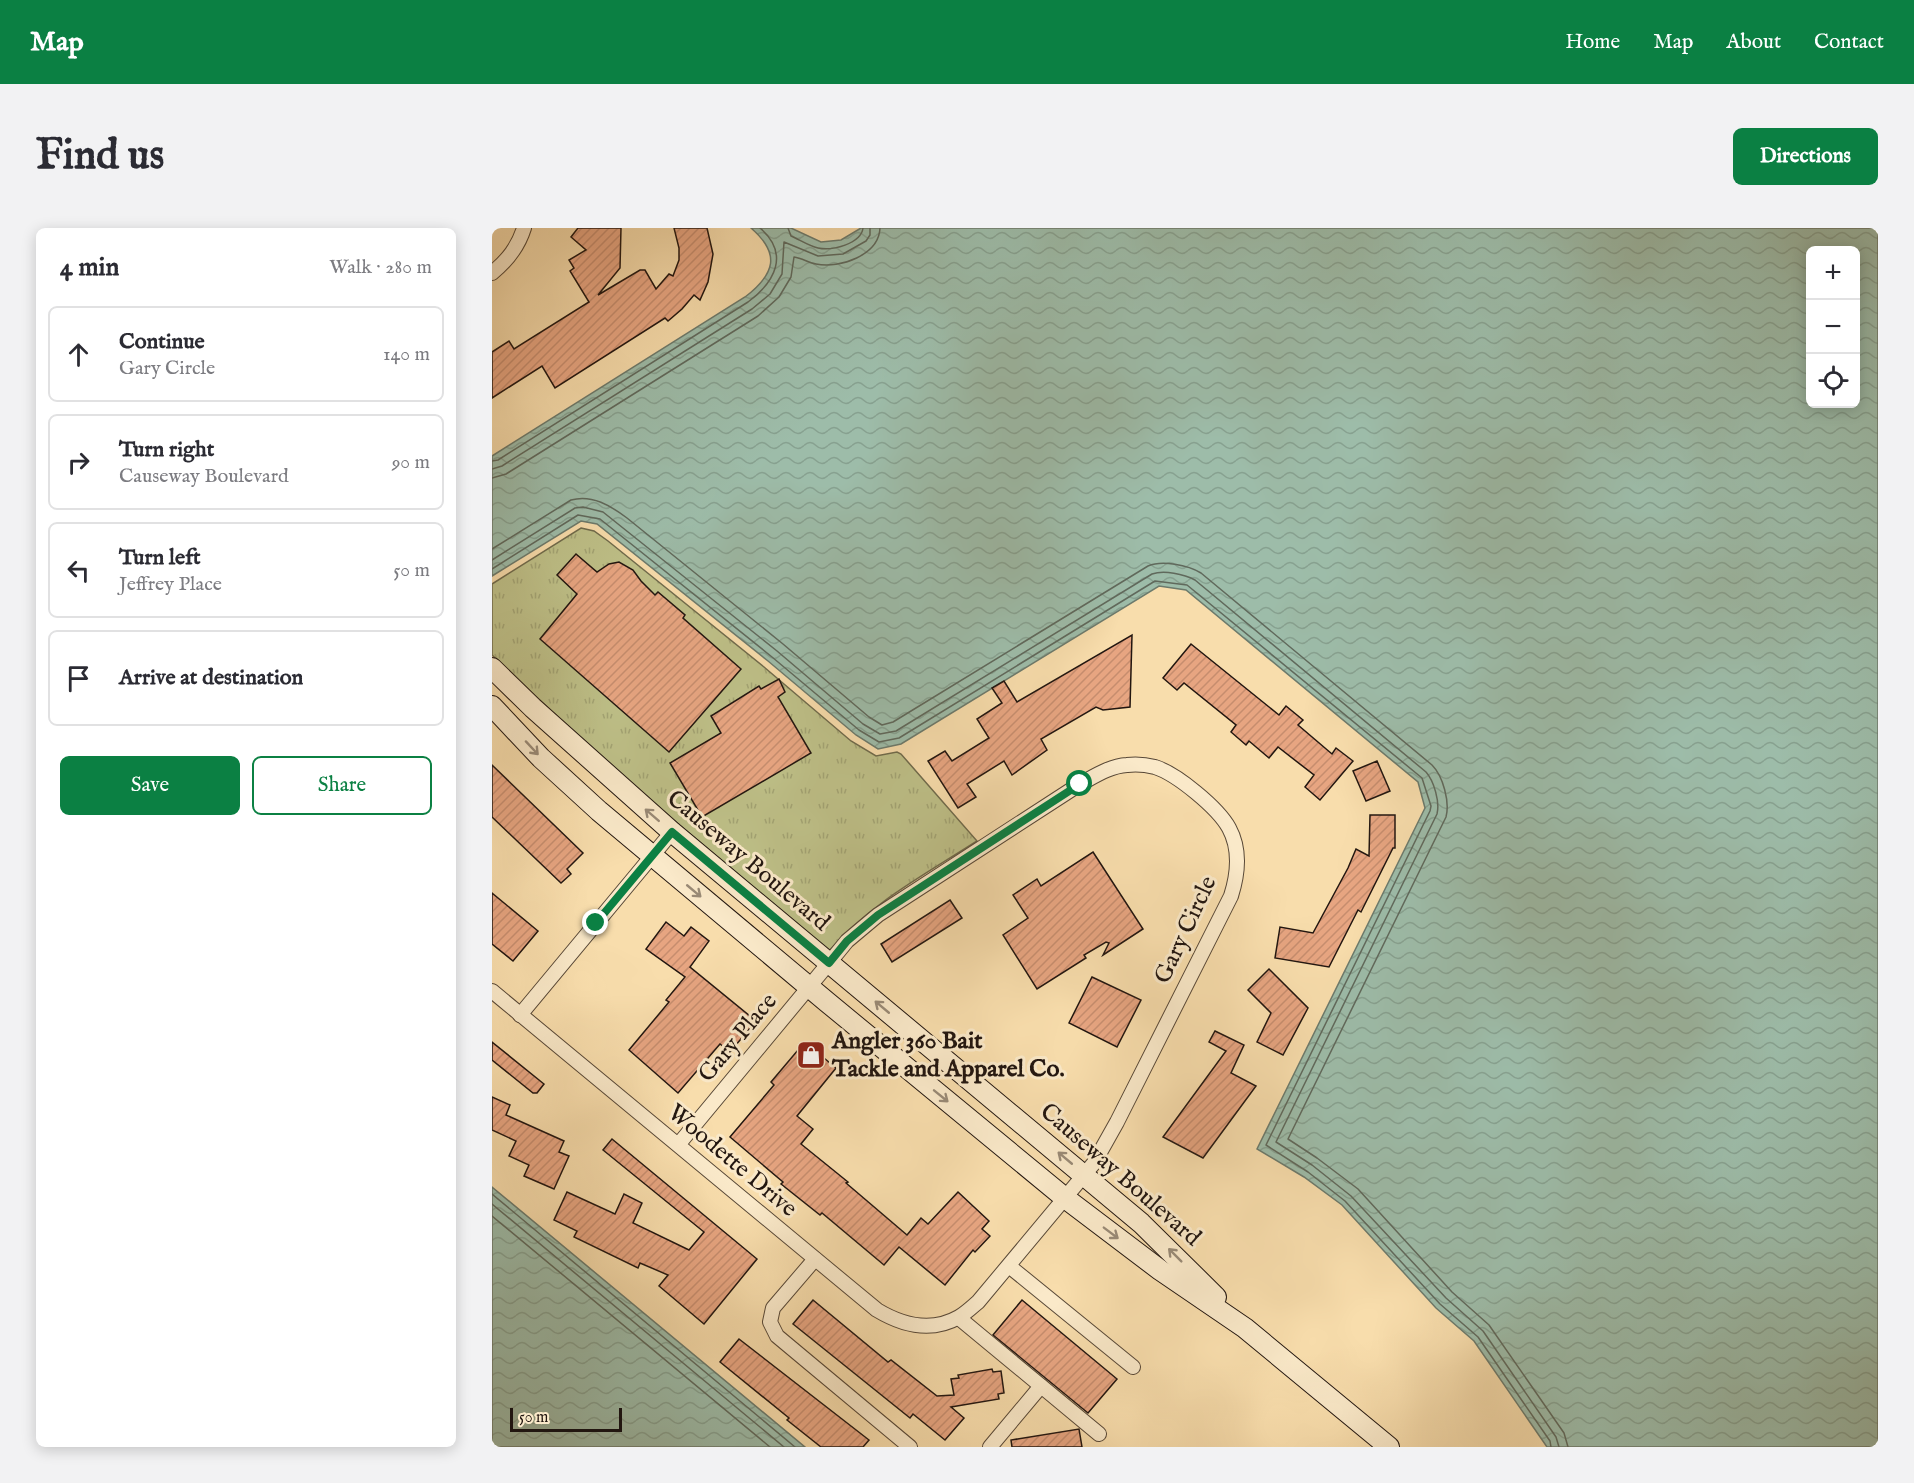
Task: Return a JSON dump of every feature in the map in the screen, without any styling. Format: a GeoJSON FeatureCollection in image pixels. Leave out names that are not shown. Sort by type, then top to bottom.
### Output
{"type":"FeatureCollection","features":[{"type":"Feature","properties":{"kind":"street"},"geometry":{"type":"LineString","coordinates":[[492,273],[503,264],[519,243],[524,228]]}},
{"type":"Feature","properties":{"kind":"street","name":"Causeway Boulevard"},"geometry":{"type":"LineString","coordinates":[[494,674],[672,832],[1084,1174],[1170,1250],[1245,1328]]}},
{"type":"Feature","properties":{"kind":"street","name":"Causeway Boulevard"},"geometry":{"type":"LineString","coordinates":[[492,706],[542,758],[652,855],[809,987],[1065,1198],[1160,1269],[1245,1328],[1389,1447]]}},
{"type":"Feature","properties":{"kind":"street","name":"Gary Circle"},"geometry":{"type":"LineString","coordinates":[[809,987],[847,941],[878,915],[1096,775],[1113,767],[1129,765],[1154,767],[1179,780],[1213,809],[1229,829],[1238,866],[1232,896],[1117,1122],[1094,1163],[978,1302],[959,1318]]}},
{"type":"Feature","properties":{"kind":"street"},"geometry":{"type":"LineString","coordinates":[[520,1015],[672,832]]}},
{"type":"Feature","properties":{"kind":"street","name":"Gary Place"},"geometry":{"type":"LineString","coordinates":[[678,1145],[809,987]]}},
{"type":"Feature","properties":{"kind":"street","name":"Woodette Drive"},"geometry":{"type":"LineString","coordinates":[[492,991],[877,1310],[896,1322],[916,1327],[938,1325],[959,1318]]}},
{"type":"Feature","properties":{"kind":"street"},"geometry":{"type":"LineString","coordinates":[[815,1259],[773,1308],[770,1323],[777,1335],[910,1447]]}},
{"type":"Feature","properties":{"kind":"street"},"geometry":{"type":"LineString","coordinates":[[1008,1266],[1133,1367]]}},
{"type":"Feature","properties":{"kind":"street"},"geometry":{"type":"LineString","coordinates":[[959,1318],[1098,1434]]}},
{"type":"Feature","properties":{"kind":"street"},"geometry":{"type":"LineString","coordinates":[[990,1447],[1041,1386]]}},
{"type":"Feature","properties":{"kind":"green space"},"geometry":{"type":"Polygon","coordinates":[[[581,528],[594,531],[608,541],[764,667],[851,741],[876,756],[897,752],[901,754],[977,841],[880,904],[829,951],[613,769],[492,655],[492,584],[581,528]]]}},
{"type":"Feature","properties":{"kind":"water"},"geometry":{"type":"Polygon","coordinates":[[[751,228],[791,228],[821,242],[841,240],[861,228],[1878,228],[1878,1447],[1547,1447],[1474,1341],[1436,1308],[1342,1205],[1304,1177],[1257,1149],[1425,808],[1418,782],[1186,590],[1159,586],[901,744],[878,749],[856,735],[597,524],[581,521],[492,576],[492,456],[745,297],[768,272],[770,255],[761,237],[751,228]]]}},
{"type":"Feature","properties":{"kind":"water"},"geometry":{"type":"Polygon","coordinates":[[[492,1187],[805,1447],[492,1447],[492,1187]]]}},
{"type":"Feature","properties":{"kind":"building"},"geometry":{"type":"Polygon","coordinates":[[[578,228],[621,228],[620,268],[598,295],[640,270],[645,270],[656,289],[669,274],[673,276],[679,260],[679,248],[674,228],[707,228],[713,254],[708,282],[700,300],[694,295],[668,321],[665,318],[555,388],[542,366],[492,398],[492,352],[509,341],[514,349],[589,302],[570,271],[574,268],[569,260],[586,250],[571,237],[578,228]]]}},
{"type":"Feature","properties":{"kind":"building"},"geometry":{"type":"Polygon","coordinates":[[[576,554],[597,572],[609,564],[619,562],[633,570],[655,595],[658,592],[685,615],[683,618],[741,669],[669,752],[540,639],[577,594],[557,575],[576,554]]]}},
{"type":"Feature","properties":{"kind":"building"},"geometry":{"type":"Polygon","coordinates":[[[1132,635],[1130,707],[1103,710],[1096,707],[1041,739],[1047,750],[1012,775],[1004,761],[967,784],[976,797],[958,808],[928,761],[945,751],[952,761],[989,738],[977,719],[1002,703],[992,688],[1004,681],[1017,702],[1132,635]]]}},
{"type":"Feature","properties":{"kind":"building"},"geometry":{"type":"Polygon","coordinates":[[[1191,644],[1279,715],[1286,706],[1303,720],[1298,725],[1332,754],[1336,748],[1353,761],[1320,800],[1305,787],[1314,775],[1278,747],[1269,758],[1249,741],[1246,745],[1231,732],[1236,725],[1184,683],[1177,690],[1163,678],[1191,644]]]}},
{"type":"Feature","properties":{"kind":"building"},"geometry":{"type":"Polygon","coordinates":[[[779,679],[785,692],[778,697],[811,753],[702,817],[670,763],[721,733],[711,716],[759,686],[761,689],[779,679]]]}},
{"type":"Feature","properties":{"kind":"building"},"geometry":{"type":"Polygon","coordinates":[[[1377,761],[1390,791],[1366,801],[1353,771],[1377,761]]]}},
{"type":"Feature","properties":{"kind":"building"},"geometry":{"type":"Polygon","coordinates":[[[492,765],[583,853],[567,869],[571,874],[561,883],[492,817],[492,765]]]}},
{"type":"Feature","properties":{"kind":"building"},"geometry":{"type":"Polygon","coordinates":[[[1370,815],[1395,815],[1395,848],[1361,912],[1358,910],[1329,967],[1275,958],[1280,927],[1313,933],[1356,849],[1369,856],[1370,815]]]}},
{"type":"Feature","properties":{"kind":"building"},"geometry":{"type":"Polygon","coordinates":[[[1093,852],[1143,929],[1103,955],[1109,943],[1106,942],[1084,955],[1086,958],[1037,989],[1003,935],[1028,918],[1013,895],[1037,879],[1041,886],[1093,852]]]}},
{"type":"Feature","properties":{"kind":"building"},"geometry":{"type":"Polygon","coordinates":[[[492,893],[538,931],[513,961],[492,944],[492,893]]]}},
{"type":"Feature","properties":{"kind":"building"},"geometry":{"type":"Polygon","coordinates":[[[950,900],[962,918],[892,962],[881,944],[950,900]]]}},
{"type":"Feature","properties":{"kind":"building"},"geometry":{"type":"Polygon","coordinates":[[[666,922],[684,936],[691,927],[709,941],[690,967],[756,1021],[730,1052],[720,1044],[678,1093],[629,1050],[669,1002],[666,1000],[685,977],[646,949],[666,922]]]}},
{"type":"Feature","properties":{"kind":"building"},"geometry":{"type":"Polygon","coordinates":[[[1269,969],[1308,1008],[1283,1055],[1257,1042],[1271,1013],[1248,990],[1269,969]]]}},
{"type":"Feature","properties":{"kind":"building"},"geometry":{"type":"Polygon","coordinates":[[[1092,977],[1141,1000],[1117,1047],[1069,1023],[1092,977]]]}},
{"type":"Feature","properties":{"kind":"building"},"geometry":{"type":"Polygon","coordinates":[[[1215,1031],[1244,1045],[1231,1073],[1256,1086],[1203,1158],[1163,1137],[1226,1051],[1209,1042],[1215,1031]]]}},
{"type":"Feature","properties":{"kind":"building"},"geometry":{"type":"Polygon","coordinates":[[[492,1042],[544,1084],[537,1093],[533,1093],[492,1060],[492,1042]]]}},
{"type":"Feature","properties":{"kind":"building"},"geometry":{"type":"Polygon","coordinates":[[[812,1048],[836,1068],[797,1116],[813,1129],[801,1144],[907,1235],[921,1218],[928,1224],[958,1192],[989,1221],[982,1229],[990,1236],[975,1252],[973,1250],[945,1285],[899,1247],[884,1265],[822,1213],[820,1215],[781,1184],[783,1182],[730,1137],[774,1085],[771,1082],[798,1050],[805,1056],[812,1048]]]}},
{"type":"Feature","properties":{"kind":"building"},"geometry":{"type":"Polygon","coordinates":[[[492,1097],[510,1105],[506,1115],[564,1141],[559,1152],[569,1156],[554,1189],[524,1176],[529,1165],[509,1156],[516,1141],[492,1130],[492,1097]]]}},
{"type":"Feature","properties":{"kind":"building"},"geometry":{"type":"Polygon","coordinates":[[[612,1139],[757,1259],[704,1324],[659,1286],[668,1275],[640,1263],[638,1268],[574,1237],[577,1231],[554,1220],[567,1192],[615,1214],[624,1194],[642,1203],[633,1223],[689,1250],[704,1232],[603,1150],[612,1139]]]}},
{"type":"Feature","properties":{"kind":"building"},"geometry":{"type":"Polygon","coordinates":[[[813,1300],[888,1362],[891,1360],[937,1396],[954,1395],[951,1379],[959,1378],[958,1375],[992,1369],[993,1372],[1001,1371],[1004,1393],[998,1394],[999,1399],[951,1407],[964,1418],[945,1440],[913,1414],[910,1418],[793,1324],[813,1300]]]}},
{"type":"Feature","properties":{"kind":"building"},"geometry":{"type":"Polygon","coordinates":[[[1022,1300],[1117,1379],[1088,1413],[993,1335],[1022,1300]]]}},
{"type":"Feature","properties":{"kind":"building"},"geometry":{"type":"Polygon","coordinates":[[[739,1339],[869,1440],[863,1447],[821,1447],[720,1362],[739,1339]]]}},
{"type":"Feature","properties":{"kind":"building"},"geometry":{"type":"Polygon","coordinates":[[[1079,1429],[1082,1447],[1012,1447],[1011,1440],[1079,1429]]]}},
{"type":"Feature","properties":{"kind":"place","name":"Angler 360 Bait Tackle and Apparel Co."},"geometry":{"type":"Point","coordinates":[811,1055]}},
{"type":"Feature","properties":{"kind":"route"},"geometry":{"type":"LineString","coordinates":[[596,923],[672,832],[829,963],[847,941],[878,915],[1080,784]]}}]}
